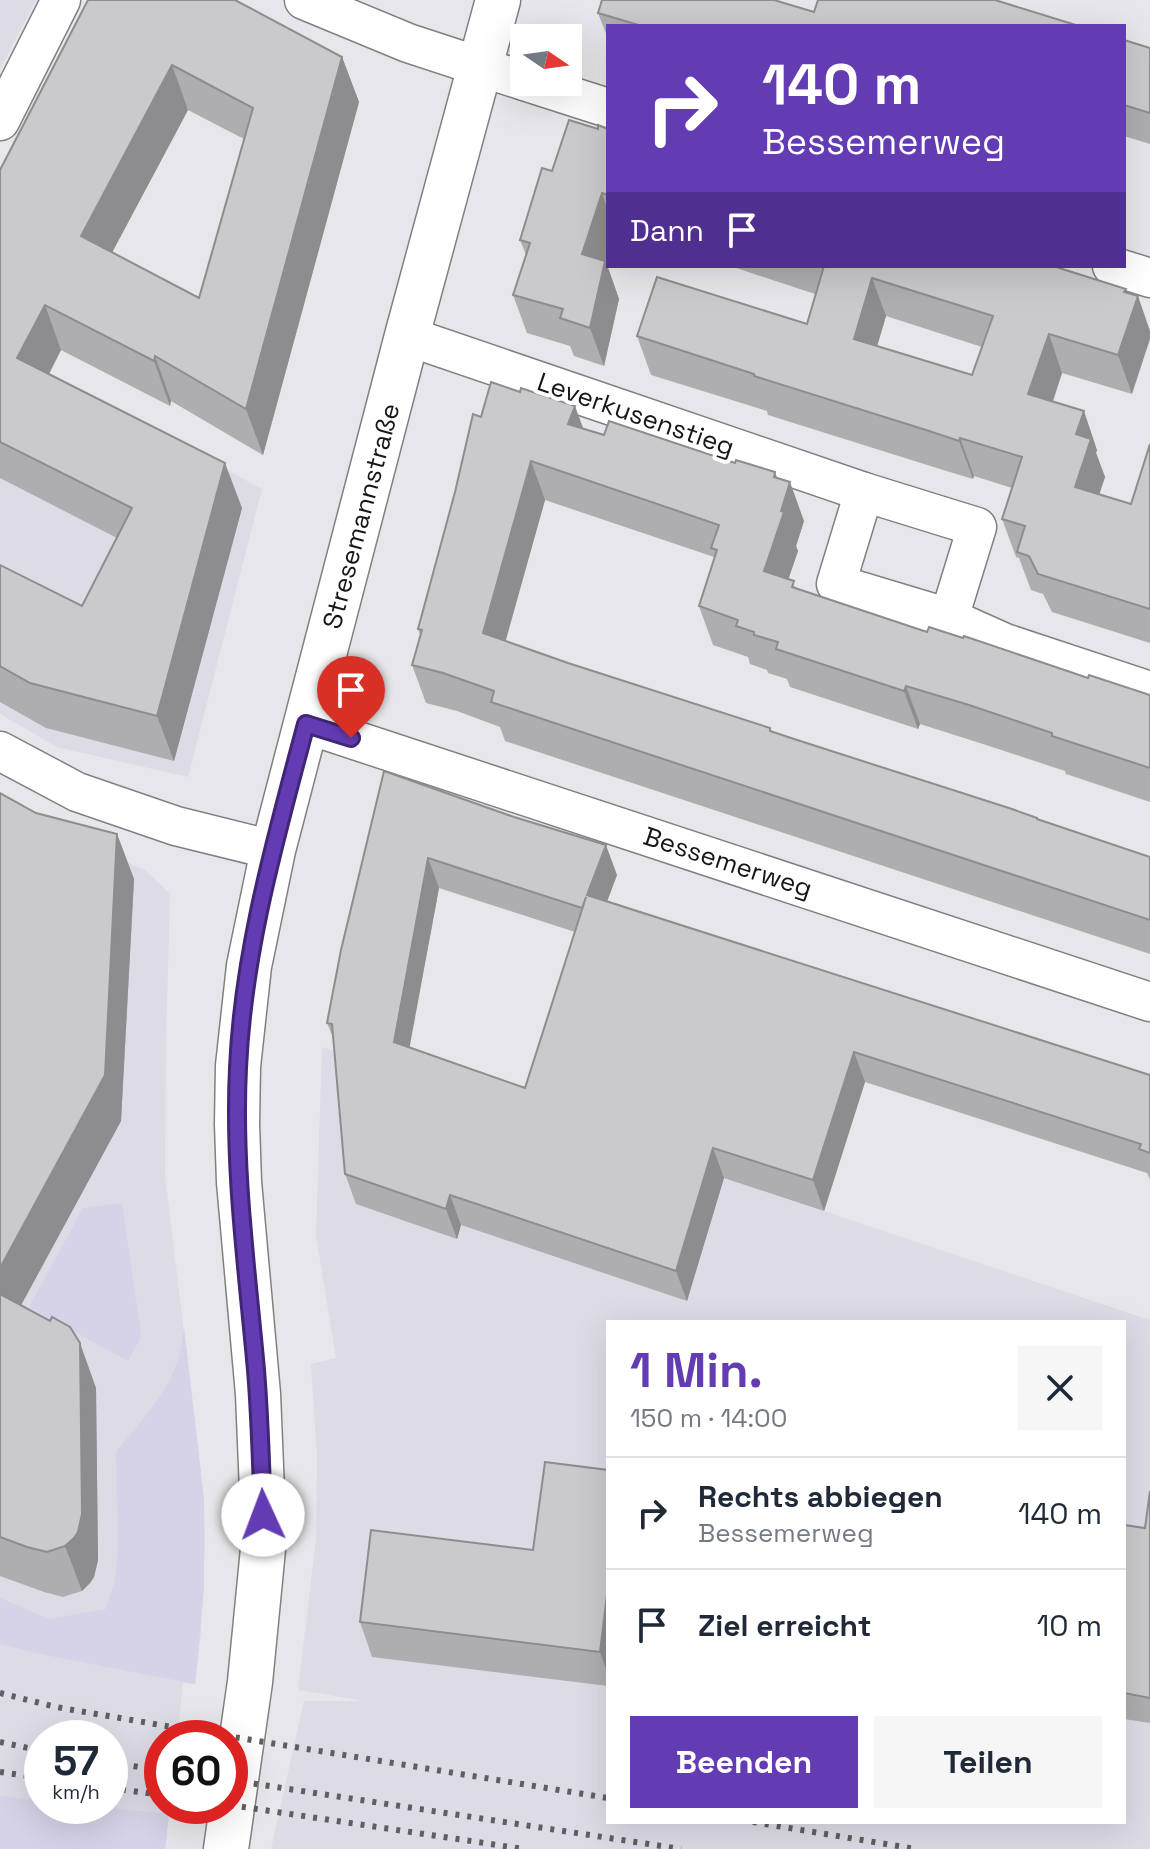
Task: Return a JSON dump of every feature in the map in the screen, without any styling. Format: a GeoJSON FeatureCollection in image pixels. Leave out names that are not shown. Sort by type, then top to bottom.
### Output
{"type":"FeatureCollection","features":[{"type":"Feature","properties":{"kind":"main road","name":"Stresemannstraße"},"geometry":{"type":"LineString","coordinates":[[226,1849],[250,1682],[264,1539],[258,1394],[239,1182],[237,1124],[238,1066],[249,966],[273,850],[498,0]]}},
{"type":"Feature","properties":{"kind":"street"},"geometry":{"type":"LineString","coordinates":[[0,121],[61,0]]}},
{"type":"Feature","properties":{"kind":"street"},"geometry":{"type":"LineString","coordinates":[[304,0],[385,34],[510,77]]}},
{"type":"Feature","properties":{"kind":"street"},"geometry":{"type":"LineString","coordinates":[[570,96],[606,107]]}},
{"type":"Feature","properties":{"kind":"street"},"geometry":{"type":"LineString","coordinates":[[1118,268],[1150,278]]}},
{"type":"Feature","properties":{"kind":"street","name":"Leverkusenstieg"},"geometry":{"type":"LineString","coordinates":[[407,336],[864,492],[977,527],[949,618]]}},
{"type":"Feature","properties":{"kind":"street"},"geometry":{"type":"LineString","coordinates":[[864,492],[836,584],[949,618],[1005,643],[1150,691]]}},
{"type":"Feature","properties":{"kind":"street","name":"Bessemerweg"},"geometry":{"type":"LineString","coordinates":[[306,724],[1150,1002]]}},
{"type":"Feature","properties":{"kind":"street"},"geometry":{"type":"LineString","coordinates":[[0,751],[77,792],[176,826],[273,850]]}},
{"type":"Feature","properties":{"kind":"shaded area"},"geometry":{"type":"Polygon","coordinates":[[[0,0],[36,0],[0,69],[0,0]]]}},
{"type":"Feature","properties":{"kind":"shaded area"},"geometry":{"type":"Polygon","coordinates":[[[0,349],[262,489],[188,777],[57,747],[0,714],[0,349]]]}},
{"type":"Feature","properties":{"kind":"shaded area"},"geometry":{"type":"Polygon","coordinates":[[[0,800],[65,836],[145,870],[170,894],[165,1175],[204,1499],[205,1545],[195,1684],[183,1683],[179,1720],[144,1720],[144,1824],[168,1824],[165,1849],[0,1849],[0,800]]]}},
{"type":"Feature","properties":{"kind":"shaded area"},"geometry":{"type":"Polygon","coordinates":[[[322,1047],[536,1118],[716,1094],[848,1136],[824,1211],[1150,1320],[1150,1849],[271,1849],[304,1701],[365,1701],[298,1690],[316,1540],[317,1456],[311,1364],[336,1358],[316,1236],[322,1047]]]}},
{"type":"Feature","properties":{"kind":"shaded area"},"geometry":{"type":"Polygon","coordinates":[[[122,1203],[141,1333],[128,1361],[29,1307],[83,1208],[122,1203]]]}},
{"type":"Feature","properties":{"kind":"shaded area"},"geometry":{"type":"Polygon","coordinates":[[[184,1327],[204,1499],[204,1588],[195,1684],[0,1644],[0,1598],[49,1619],[106,1609],[115,1580],[118,1547],[116,1452],[169,1381],[181,1347],[184,1327]]]}},
{"type":"Feature","properties":{"kind":"shaded area"},"geometry":{"type":"Polygon","coordinates":[[[0,1796],[24,1799],[24,1824],[128,1824],[128,1810],[144,1811],[144,1824],[168,1824],[165,1849],[0,1849],[0,1796]]]}},
{"type":"Feature","properties":{"kind":"building"},"geometry":{"type":"Polygon","coordinates":[[[88,0],[235,0],[342,57],[246,409],[155,356],[154,361],[45,305],[17,358],[225,463],[157,716],[30,683],[0,666],[0,565],[82,606],[132,508],[0,442],[0,170],[88,0]],[[172,65],[81,236],[199,298],[253,108],[172,65]]]}},
{"type":"Feature","properties":{"kind":"building"},"geometry":{"type":"Polygon","coordinates":[[[602,0],[774,0],[814,12],[818,0],[995,0],[1073,24],[635,24],[598,13],[602,0]]]}},
{"type":"Feature","properties":{"kind":"building"},"geometry":{"type":"Polygon","coordinates":[[[1126,41],[1150,48],[1150,113],[1126,106],[1126,41]]]}},
{"type":"Feature","properties":{"kind":"building"},"geometry":{"type":"Polygon","coordinates":[[[569,120],[598,129],[598,125],[606,128],[606,194],[602,193],[582,254],[605,261],[590,328],[560,318],[563,309],[513,295],[530,243],[520,240],[542,168],[552,171],[569,120]]]}},
{"type":"Feature","properties":{"kind":"building"},"geometry":{"type":"Polygon","coordinates":[[[823,268],[1059,268],[1126,289],[1124,292],[1138,296],[1118,355],[1049,334],[1028,394],[1084,411],[1076,434],[1091,439],[1075,487],[1131,504],[1150,444],[1150,609],[1038,574],[1029,556],[1017,552],[1025,526],[1002,519],[1022,457],[960,438],[959,441],[637,336],[657,277],[807,324],[823,268]],[[872,278],[854,339],[972,375],[993,316],[872,278]]]}},
{"type":"Feature","properties":{"kind":"building"},"geometry":{"type":"Polygon","coordinates":[[[491,382],[520,392],[521,388],[575,406],[568,424],[604,435],[609,421],[735,463],[736,460],[775,472],[774,477],[790,482],[781,511],[784,512],[764,571],[794,581],[792,587],[927,632],[929,627],[964,636],[1088,678],[1089,675],[1150,695],[1150,768],[969,705],[906,686],[904,691],[776,649],[778,642],[754,635],[754,632],[736,626],[738,620],[699,606],[717,550],[711,548],[719,525],[531,461],[483,633],[1150,857],[1150,920],[491,702],[494,691],[412,665],[422,630],[418,629],[473,414],[481,417],[491,382]]]}},
{"type":"Feature","properties":{"kind":"building"},"geometry":{"type":"Polygon","coordinates":[[[384,771],[514,817],[606,845],[587,895],[1150,1075],[1150,1153],[1139,1149],[1141,1144],[854,1052],[813,1180],[713,1148],[676,1271],[450,1195],[446,1209],[345,1174],[332,1024],[327,1023],[341,950],[384,771]],[[428,858],[394,1042],[525,1088],[586,897],[582,908],[428,858]]]}},
{"type":"Feature","properties":{"kind":"building"},"geometry":{"type":"Polygon","coordinates":[[[0,793],[36,813],[117,834],[105,1075],[0,1268],[0,793]]]}},
{"type":"Feature","properties":{"kind":"building"},"geometry":{"type":"Polygon","coordinates":[[[0,1294],[50,1321],[52,1317],[70,1327],[80,1343],[82,1514],[74,1538],[65,1546],[47,1552],[0,1537],[0,1294]]]}},
{"type":"Feature","properties":{"kind":"building"},"geometry":{"type":"Polygon","coordinates":[[[545,1462],[606,1470],[606,1602],[600,1652],[360,1622],[371,1530],[533,1550],[545,1462]]]}},
{"type":"Feature","properties":{"kind":"building"},"geometry":{"type":"Polygon","coordinates":[[[1150,1491],[1150,1698],[1126,1693],[1126,1525],[1145,1528],[1150,1491]]]}},
{"type":"Feature","properties":{"kind":"railway"},"geometry":{"type":"LineString","coordinates":[[0,1693],[56,1707],[606,1798]]}},
{"type":"Feature","properties":{"kind":"railway"},"geometry":{"type":"LineString","coordinates":[[0,1742],[24,1747]]}},
{"type":"Feature","properties":{"kind":"railway"},"geometry":{"type":"LineString","coordinates":[[128,1765],[144,1768]]}},
{"type":"Feature","properties":{"kind":"railway"},"geometry":{"type":"LineString","coordinates":[[0,1772],[24,1775]]}},
{"type":"Feature","properties":{"kind":"railway"},"geometry":{"type":"LineString","coordinates":[[248,1783],[681,1849]]}},
{"type":"Feature","properties":{"kind":"railway"},"geometry":{"type":"LineString","coordinates":[[128,1790],[144,1793]]}},
{"type":"Feature","properties":{"kind":"railway"},"geometry":{"type":"LineString","coordinates":[[248,1808],[524,1849]]}},
{"type":"Feature","properties":{"kind":"railway"},"geometry":{"type":"LineString","coordinates":[[765,1824],[916,1849]]}},
{"type":"Feature","properties":{"kind":"route"},"geometry":{"type":"LineString","coordinates":[[263,1515],[258,1394],[239,1182],[238,1066],[242,1016],[273,850],[306,724],[351,738]]}}]}
